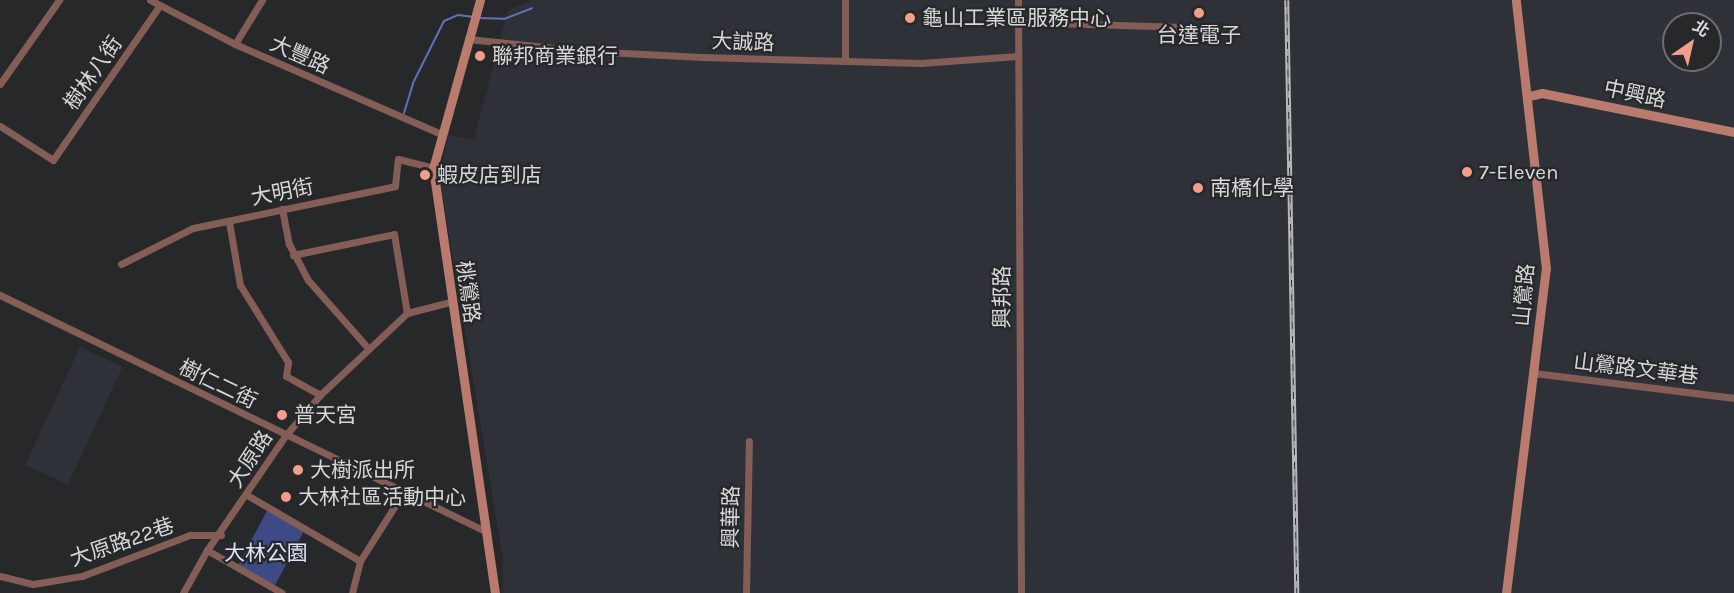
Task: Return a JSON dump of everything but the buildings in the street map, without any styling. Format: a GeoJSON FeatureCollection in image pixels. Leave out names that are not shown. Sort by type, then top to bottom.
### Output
{"type":"FeatureCollection","features":[{"type":"Feature","properties":{"kind":"street"},"geometry":{"type":"LineString","coordinates":[[0,84],[59,0]]}},
{"type":"Feature","properties":{"kind":"street","name":"大豐路"},"geometry":{"type":"LineString","coordinates":[[150,0],[235,44],[441,134]]}},
{"type":"Feature","properties":{"kind":"street"},"geometry":{"type":"LineString","coordinates":[[235,44],[262,0]]}},
{"type":"Feature","properties":{"kind":"street","name":"桃鶯路"},"geometry":{"type":"LineString","coordinates":[[480,0],[433,168],[450,302],[495,593]]}},
{"type":"Feature","properties":{"kind":"street"},"geometry":{"type":"LineString","coordinates":[[845,0],[845,61]]}},
{"type":"Feature","properties":{"kind":"street","name":"興邦路"},"geometry":{"type":"LineString","coordinates":[[1018,0],[1020,593]]}},
{"type":"Feature","properties":{"kind":"street","name":"山鶯路"},"geometry":{"type":"LineString","coordinates":[[1506,593],[1546,269],[1516,0]]}},
{"type":"Feature","properties":{"kind":"street","name":"樹林八街"},"geometry":{"type":"LineString","coordinates":[[0,126],[53,160],[160,5]]}},
{"type":"Feature","properties":{"kind":"street"},"geometry":{"type":"LineString","coordinates":[[1018,22],[1216,28]]}},
{"type":"Feature","properties":{"kind":"street","name":"大誠路"},"geometry":{"type":"LineString","coordinates":[[468,39],[585,51],[845,61],[921,63],[1018,57]]}},
{"type":"Feature","properties":{"kind":"street","name":"中興路"},"geometry":{"type":"LineString","coordinates":[[1528,96],[1542,93],[1734,132]]}},
{"type":"Feature","properties":{"kind":"street","name":"大明街"},"geometry":{"type":"LineString","coordinates":[[121,264],[193,228],[395,186],[398,159],[433,168]]}},
{"type":"Feature","properties":{"kind":"street"},"geometry":{"type":"LineString","coordinates":[[282,209],[293,255],[308,280],[368,348]]}},
{"type":"Feature","properties":{"kind":"street"},"geometry":{"type":"LineString","coordinates":[[229,222],[240,285],[288,362],[286,376],[321,395]]}},
{"type":"Feature","properties":{"kind":"street"},"geometry":{"type":"LineString","coordinates":[[293,255],[394,234],[407,313]]}},
{"type":"Feature","properties":{"kind":"street","name":"樹仁二街"},"geometry":{"type":"LineString","coordinates":[[0,295],[285,436],[487,532]]}},
{"type":"Feature","properties":{"kind":"street","name":"大原路"},"geometry":{"type":"LineString","coordinates":[[183,593],[207,550],[221,535],[285,436],[321,395],[407,313],[450,302]]}},
{"type":"Feature","properties":{"kind":"street","name":"山鶯路文華巷"},"geometry":{"type":"LineString","coordinates":[[1534,373],[1734,398]]}},
{"type":"Feature","properties":{"kind":"street","name":"興華路"},"geometry":{"type":"LineString","coordinates":[[746,593],[749,441]]}},
{"type":"Feature","properties":{"kind":"street"},"geometry":{"type":"LineString","coordinates":[[352,593],[360,561],[403,492]]}},
{"type":"Feature","properties":{"kind":"street"},"geometry":{"type":"LineString","coordinates":[[247,495],[360,561]]}},
{"type":"Feature","properties":{"kind":"street","name":"大原路22巷"},"geometry":{"type":"LineString","coordinates":[[0,576],[33,584],[82,576],[190,535],[221,535]]}},
{"type":"Feature","properties":{"kind":"street"},"geometry":{"type":"LineString","coordinates":[[207,550],[282,593]]}},
{"type":"Feature","properties":{"kind":"shaded area"},"geometry":{"type":"Polygon","coordinates":[[[533,0],[1734,0],[1734,593],[502,593],[503,559],[440,179],[448,135],[474,139],[508,10],[533,0]]]}},
{"type":"Feature","properties":{"kind":"shaded area"},"geometry":{"type":"Polygon","coordinates":[[[80,347],[123,367],[68,485],[25,465],[80,347]]]}},
{"type":"Feature","properties":{"kind":"green space","name":"大林公園"},"geometry":{"type":"Polygon","coordinates":[[[268,509],[305,529],[275,585],[238,566],[268,509]]]}},
{"type":"Feature","properties":{"kind":"waterway"},"geometry":{"type":"LineString","coordinates":[[479,18],[504,19],[532,8]]}},
{"type":"Feature","properties":{"kind":"waterway"},"geometry":{"type":"LineString","coordinates":[[404,113],[413,83],[444,21],[458,15],[474,17]]}},
{"type":"Feature","properties":{"kind":"railway"},"geometry":{"type":"LineString","coordinates":[[1287,0],[1297,593]]}},
{"type":"Feature","properties":{"kind":"place","name":"台達電子"},"geometry":{"type":"Point","coordinates":[1199,13]}},
{"type":"Feature","properties":{"kind":"place","name":"龜山工業區服務中心"},"geometry":{"type":"Point","coordinates":[910,18]}},
{"type":"Feature","properties":{"kind":"place","name":"聯邦商業銀行"},"geometry":{"type":"Point","coordinates":[480,56]}},
{"type":"Feature","properties":{"kind":"place","name":"7-Eleven"},"geometry":{"type":"Point","coordinates":[1467,172]}},
{"type":"Feature","properties":{"kind":"place","name":"蝦皮店到店"},"geometry":{"type":"Point","coordinates":[425,175]}},
{"type":"Feature","properties":{"kind":"place","name":"南橋化學"},"geometry":{"type":"Point","coordinates":[1198,188]}},
{"type":"Feature","properties":{"kind":"place","name":"普天宮"},"geometry":{"type":"Point","coordinates":[282,415]}},
{"type":"Feature","properties":{"kind":"place","name":"大樹派出所"},"geometry":{"type":"Point","coordinates":[298,470]}},
{"type":"Feature","properties":{"kind":"place","name":"大林社區活動中心"},"geometry":{"type":"Point","coordinates":[286,497]}}]}
